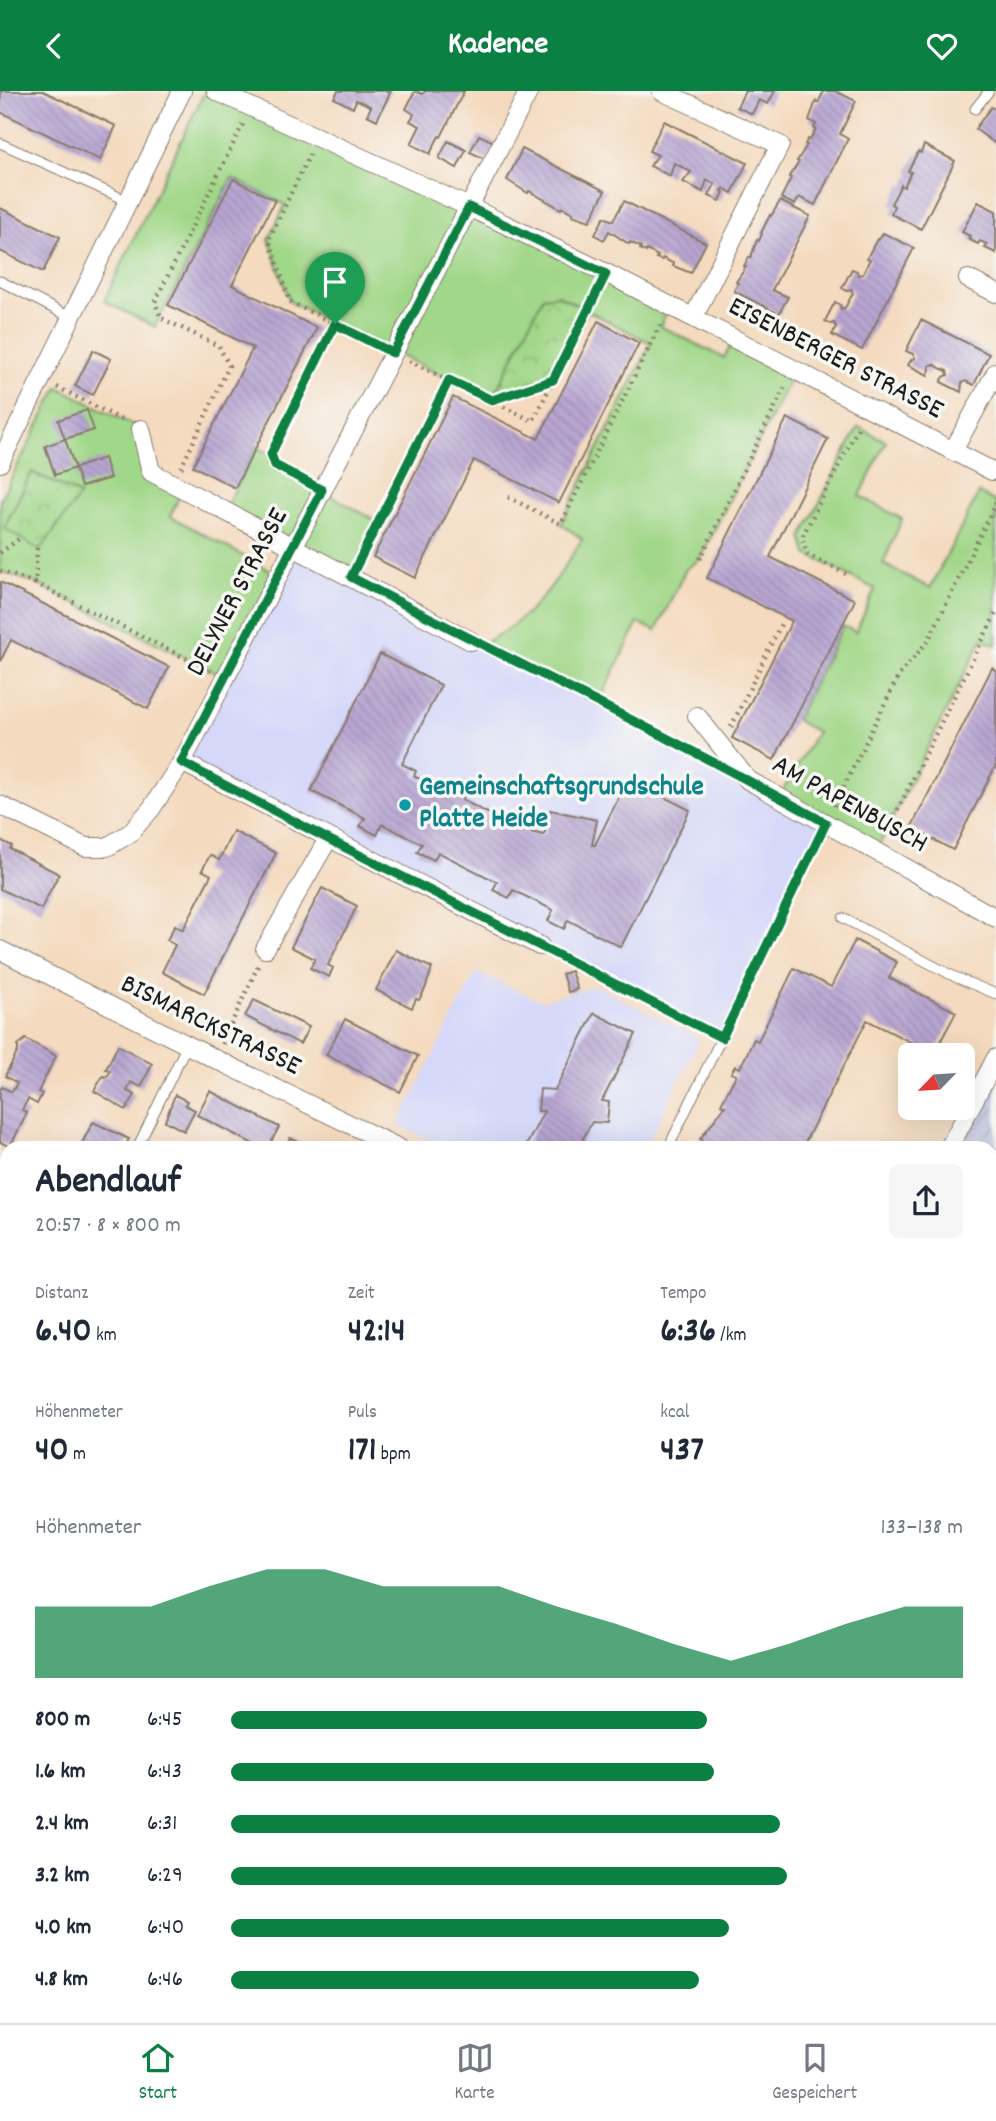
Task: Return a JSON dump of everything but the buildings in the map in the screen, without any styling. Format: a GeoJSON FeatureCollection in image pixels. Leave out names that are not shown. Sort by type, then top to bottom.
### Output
{"type":"FeatureCollection","features":[{"type":"Feature","properties":{"kind":"street"},"geometry":{"type":"LineString","coordinates":[[0,463],[182,91]]}},
{"type":"Feature","properties":{"kind":"street","name":"EISENBERGER STRASSE"},"geometry":{"type":"LineString","coordinates":[[216,91],[469,207],[694,316],[992,471]]}},
{"type":"Feature","properties":{"kind":"street"},"geometry":{"type":"LineString","coordinates":[[469,207],[529,91]]}},
{"type":"Feature","properties":{"kind":"street","name":"EISENBERGER STRASSE"},"geometry":{"type":"LineString","coordinates":[[662,91],[780,145],[694,316]]}},
{"type":"Feature","properties":{"kind":"street","name":"DELYNER STRASSE"},"geometry":{"type":"LineString","coordinates":[[0,805],[85,847],[107,847],[130,833],[150,809],[181,762],[469,207]]}},
{"type":"Feature","properties":{"kind":"street"},"geometry":{"type":"LineString","coordinates":[[968,279],[996,293]]}},
{"type":"Feature","properties":{"kind":"street","name":"EISENBERGER STRASSE"},"geometry":{"type":"LineString","coordinates":[[953,451],[996,372]]}},
{"type":"Feature","properties":{"kind":"street"},"geometry":{"type":"LineString","coordinates":[[141,429],[151,473],[471,641]]}},
{"type":"Feature","properties":{"kind":"street","name":"AM PAPENBUSCH"},"geometry":{"type":"LineString","coordinates":[[697,716],[718,754],[748,780],[996,918]]}},
{"type":"Feature","properties":{"kind":"street"},"geometry":{"type":"LineString","coordinates":[[181,762],[540,946]]}},
{"type":"Feature","properties":{"kind":"street"},"geometry":{"type":"LineString","coordinates":[[265,949],[328,839]]}},
{"type":"Feature","properties":{"kind":"street","name":"BISMARCKSTRASSE"},"geometry":{"type":"LineString","coordinates":[[0,950],[384,1141]]}},
{"type":"Feature","properties":{"kind":"street"},"geometry":{"type":"LineString","coordinates":[[953,1141],[996,1058]]}},
{"type":"Feature","properties":{"kind":"lane"},"geometry":{"type":"LineString","coordinates":[[975,109],[989,91]]}},
{"type":"Feature","properties":{"kind":"lane"},"geometry":{"type":"LineString","coordinates":[[0,143],[128,201]]}},
{"type":"Feature","properties":{"kind":"lane"},"geometry":{"type":"LineString","coordinates":[[0,281],[72,319]]}},
{"type":"Feature","properties":{"kind":"lane"},"geometry":{"type":"LineString","coordinates":[[671,1141],[826,823]]}},
{"type":"Feature","properties":{"kind":"lane"},"geometry":{"type":"LineString","coordinates":[[843,918],[955,977],[996,994]]}},
{"type":"Feature","properties":{"kind":"lane"},"geometry":{"type":"LineString","coordinates":[[140,1141],[187,1045]]}},
{"type":"Feature","properties":{"kind":"path"},"geometry":{"type":"LineString","coordinates":[[173,484],[229,366],[219,346],[161,319],[155,302],[251,107]]}},
{"type":"Feature","properties":{"kind":"path"},"geometry":{"type":"LineString","coordinates":[[318,138],[269,239],[290,302],[533,421],[606,274]]}},
{"type":"Feature","properties":{"kind":"path"},"geometry":{"type":"LineString","coordinates":[[508,496],[561,524],[670,305]]}},
{"type":"Feature","properties":{"kind":"path"},"geometry":{"type":"LineString","coordinates":[[322,490],[275,465],[271,454],[335,324]]}},
{"type":"Feature","properties":{"kind":"path"},"geometry":{"type":"LineString","coordinates":[[700,559],[794,369]]}},
{"type":"Feature","properties":{"kind":"path"},"geometry":{"type":"LineString","coordinates":[[42,379],[141,429]]}},
{"type":"Feature","properties":{"kind":"path"},"geometry":{"type":"LineString","coordinates":[[351,577],[449,380]]}},
{"type":"Feature","properties":{"kind":"path"},"geometry":{"type":"LineString","coordinates":[[492,400],[553,380]]}},
{"type":"Feature","properties":{"kind":"path"},"geometry":{"type":"LineString","coordinates":[[846,574],[807,554],[802,537],[868,407]]}},
{"type":"Feature","properties":{"kind":"path"},"geometry":{"type":"LineString","coordinates":[[826,823],[899,675],[929,641],[996,503]]}},
{"type":"Feature","properties":{"kind":"path"},"geometry":{"type":"LineString","coordinates":[[0,553],[20,538]]}},
{"type":"Feature","properties":{"kind":"path"},"geometry":{"type":"LineString","coordinates":[[35,583],[37,548]]}},
{"type":"Feature","properties":{"kind":"path"},"geometry":{"type":"LineString","coordinates":[[0,571],[35,583],[224,677]]}},
{"type":"Feature","properties":{"kind":"path"},"geometry":{"type":"LineString","coordinates":[[876,851],[996,613]]}},
{"type":"Feature","properties":{"kind":"path"},"geometry":{"type":"LineString","coordinates":[[471,641],[718,754],[780,624]]}},
{"type":"Feature","properties":{"kind":"path"},"geometry":{"type":"LineString","coordinates":[[540,946],[722,1038]]}},
{"type":"Feature","properties":{"kind":"path"},"geometry":{"type":"LineString","coordinates":[[215,1059],[265,949]]}},
{"type":"Feature","properties":{"kind":"shaded area"},"geometry":{"type":"Polygon","coordinates":[[[293,546],[471,641],[826,822],[722,1038],[182,762],[293,546]]]}},
{"type":"Feature","properties":{"kind":"shaded area"},"geometry":{"type":"Polygon","coordinates":[[[476,972],[542,1001],[596,986],[700,1039],[649,1141],[431,1141],[398,1125],[476,972]]]}},
{"type":"Feature","properties":{"kind":"shaded area"},"geometry":{"type":"Polygon","coordinates":[[[996,1062],[996,1141],[955,1141],[966,1120],[975,1120],[975,1102],[996,1062]]]}},
{"type":"Feature","properties":{"kind":"green space"},"geometry":{"type":"Polygon","coordinates":[[[205,91],[216,91],[670,305],[660,326],[724,358],[735,338],[795,369],[700,559],[686,569],[656,631],[638,623],[598,704],[479,645],[513,625],[540,601],[582,539],[561,524],[651,343],[557,295],[544,297],[492,400],[290,302],[269,239],[285,205],[232,178],[155,327],[104,301],[205,91]]]}},
{"type":"Feature","properties":{"kind":"green space"},"geometry":{"type":"Polygon","coordinates":[[[557,295],[588,310],[553,380],[492,400],[543,297],[557,295]]]}},
{"type":"Feature","properties":{"kind":"green space"},"geometry":{"type":"Polygon","coordinates":[[[58,387],[141,429],[151,472],[183,489],[170,516],[278,575],[224,677],[35,583],[0,571],[0,500],[58,387]]]}},
{"type":"Feature","properties":{"kind":"green space"},"geometry":{"type":"Polygon","coordinates":[[[858,427],[886,441],[860,496],[902,519],[883,564],[930,588],[979,493],[996,502],[996,645],[982,639],[876,851],[779,797],[817,732],[796,720],[843,626],[856,632],[875,589],[807,554],[802,537],[858,427]]]}},
{"type":"Feature","properties":{"kind":"green space"},"geometry":{"type":"Polygon","coordinates":[[[257,447],[271,454],[276,465],[378,522],[351,577],[224,510],[257,447]]]}},
{"type":"Feature","properties":{"kind":"green space"},"geometry":{"type":"Polygon","coordinates":[[[32,472],[80,495],[40,550],[4,528],[32,472]]]}},
{"type":"Feature","properties":{"kind":"place","name":"Gemeinschaftsgrundschule Platte Heide"},"geometry":{"type":"Point","coordinates":[405,805]}},
{"type":"Feature","properties":{"kind":"route"},"geometry":{"type":"LineString","coordinates":[[469,207],[606,274],[553,380],[492,400],[449,380],[351,577],[471,641],[748,780],[826,823],[722,1038],[181,762],[322,490],[275,465],[271,454],[335,324],[393,353],[469,207]]}}]}
